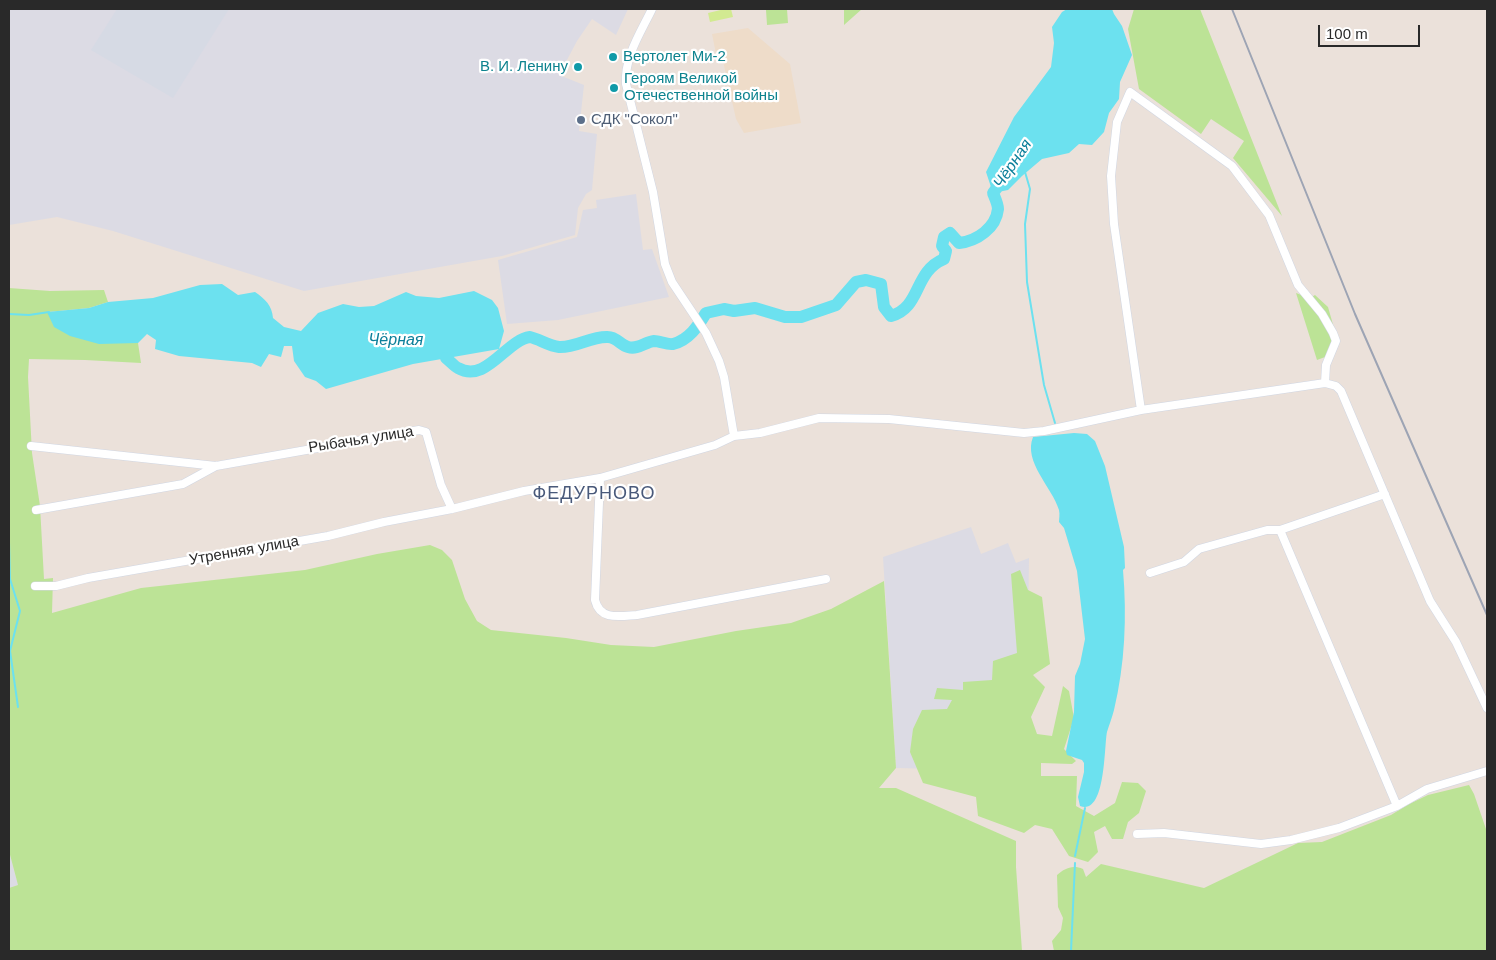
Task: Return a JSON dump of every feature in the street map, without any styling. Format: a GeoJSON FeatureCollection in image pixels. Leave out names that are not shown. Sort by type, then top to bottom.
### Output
{"type":"FeatureCollection","features":[{"type":"Feature","properties":{"kind":"street"},"geometry":{"type":"LineString","coordinates":[[652,9],[629,60],[626,75],[627,89],[653,192],[665,264],[675,288],[706,333],[719,361],[724,377],[734,436]]}},
{"type":"Feature","properties":{"kind":"street"},"geometry":{"type":"LineString","coordinates":[[1142,410],[1114,224],[1111,176],[1117,122],[1130,92],[1232,166],[1269,215],[1298,285],[1322,314],[1336,341],[1326,365],[1324,383],[1336,386],[1341,391],[1430,600],[1456,642],[1487,708]]}},
{"type":"Feature","properties":{"kind":"street","name":"Утренняя улица"},"geometry":{"type":"LineString","coordinates":[[35,586],[56,586],[88,578],[328,536],[524,491],[600,478],[715,445],[734,436],[760,432],[818,418],[889,419],[1024,433],[1044,431],[1142,410],[1240,397],[1324,383]]}},
{"type":"Feature","properties":{"kind":"street","name":"Рыбачья улица"},"geometry":{"type":"LineString","coordinates":[[216,466],[419,430],[426,432],[441,485],[452,509]]}},
{"type":"Feature","properties":{"kind":"street"},"geometry":{"type":"LineString","coordinates":[[31,446],[216,466]]}},
{"type":"Feature","properties":{"kind":"street"},"geometry":{"type":"LineString","coordinates":[[36,510],[183,484],[216,466]]}},
{"type":"Feature","properties":{"kind":"street"},"geometry":{"type":"LineString","coordinates":[[600,478],[595,600],[596,607],[608,616],[636,615],[826,579]]}},
{"type":"Feature","properties":{"kind":"street"},"geometry":{"type":"LineString","coordinates":[[1150,573],[1184,562],[1199,549],[1267,530],[1280,530],[1385,494]]}},
{"type":"Feature","properties":{"kind":"street"},"geometry":{"type":"LineString","coordinates":[[1280,530],[1397,806]]}},
{"type":"Feature","properties":{"kind":"street"},"geometry":{"type":"LineString","coordinates":[[1137,834],[1164,833],[1261,844],[1316,835],[1397,806],[1427,789],[1487,771]]}},
{"type":"Feature","properties":{"kind":"shaded area"},"geometry":{"type":"Polygon","coordinates":[[[9,9],[628,9],[616,35],[592,19],[577,41],[559,75],[584,85],[579,131],[597,134],[592,190],[586,194],[578,208],[575,235],[502,256],[304,291],[113,231],[57,217],[9,225],[9,9]]]}},
{"type":"Feature","properties":{"kind":"shaded area"},"geometry":{"type":"Polygon","coordinates":[[[117,9],[229,9],[173,98],[91,50],[117,9]]]}},
{"type":"Feature","properties":{"kind":"shaded area"},"geometry":{"type":"Polygon","coordinates":[[[748,28],[790,64],[801,123],[744,133],[736,119],[723,61],[716,54],[712,34],[748,28]]]}},
{"type":"Feature","properties":{"kind":"shaded area"},"geometry":{"type":"Polygon","coordinates":[[[636,194],[643,250],[652,249],[669,297],[558,320],[507,324],[498,260],[577,237],[583,210],[597,208],[596,200],[636,194]]]}},
{"type":"Feature","properties":{"kind":"shaded area"},"geometry":{"type":"Polygon","coordinates":[[[971,527],[981,554],[1008,543],[1016,563],[1029,558],[1026,771],[896,768],[883,557],[971,527]]]}},
{"type":"Feature","properties":{"kind":"shaded area"},"geometry":{"type":"Polygon","coordinates":[[[9,851],[18,885],[9,888],[9,851]]]}},
{"type":"Feature","properties":{"kind":"green space"},"geometry":{"type":"Polygon","coordinates":[[[731,9],[733,17],[710,22],[708,13],[731,9]]]}},
{"type":"Feature","properties":{"kind":"green space"},"geometry":{"type":"Polygon","coordinates":[[[787,9],[788,23],[767,25],[766,10],[787,9]]]}},
{"type":"Feature","properties":{"kind":"green space"},"geometry":{"type":"Polygon","coordinates":[[[844,9],[862,9],[844,25],[844,9]]]}},
{"type":"Feature","properties":{"kind":"green space"},"geometry":{"type":"Polygon","coordinates":[[[1134,9],[1200,9],[1282,216],[1233,158],[1244,141],[1211,119],[1201,134],[1139,89],[1128,29],[1134,9]]]}},
{"type":"Feature","properties":{"kind":"green space"},"geometry":{"type":"Polygon","coordinates":[[[9,288],[50,291],[104,290],[108,302],[89,308],[48,312],[123,343],[138,343],[141,363],[29,359],[28,377],[32,453],[40,506],[44,579],[53,578],[52,613],[141,588],[305,570],[377,554],[430,545],[442,550],[452,560],[465,599],[477,621],[491,630],[611,645],[654,647],[736,631],[791,623],[831,609],[884,581],[896,768],[879,788],[896,788],[1016,841],[1022,951],[9,951],[9,888],[18,885],[9,851],[9,288]]]}},
{"type":"Feature","properties":{"kind":"green space"},"geometry":{"type":"Polygon","coordinates":[[[1296,293],[1310,298],[1315,295],[1328,307],[1334,328],[1334,340],[1325,357],[1317,360],[1296,293]]]}},
{"type":"Feature","properties":{"kind":"green space"},"geometry":{"type":"Polygon","coordinates":[[[1020,570],[1028,590],[1042,597],[1050,664],[1033,675],[1045,687],[1031,717],[1037,734],[1052,736],[1063,686],[1069,691],[1074,718],[1064,749],[1076,761],[1072,764],[1041,763],[1041,776],[1077,776],[1076,806],[1094,816],[1115,803],[1122,782],[1138,783],[1146,791],[1139,813],[1128,822],[1123,839],[1112,839],[1105,826],[1094,832],[1098,852],[1088,862],[1069,856],[1052,829],[1035,825],[1024,833],[978,816],[976,797],[923,783],[910,752],[913,729],[922,710],[947,709],[952,700],[934,699],[937,688],[963,690],[963,682],[992,680],[993,661],[1017,653],[1011,574],[1020,570]]]}},
{"type":"Feature","properties":{"kind":"green space"},"geometry":{"type":"Polygon","coordinates":[[[1469,785],[1487,832],[1487,951],[1054,951],[1052,941],[1061,930],[1063,918],[1058,907],[1057,875],[1068,868],[1083,869],[1086,877],[1101,864],[1204,888],[1298,843],[1322,842],[1391,815],[1428,795],[1469,785]]]}},
{"type":"Feature","properties":{"kind":"water"},"geometry":{"type":"Polygon","coordinates":[[[1067,9],[1112,9],[1122,26],[1132,55],[1120,82],[1119,99],[1109,113],[1104,132],[1092,145],[1079,144],[1069,153],[1042,159],[1008,190],[993,193],[986,172],[1014,117],[1051,67],[1054,43],[1052,27],[1062,12],[1067,9]]]}},
{"type":"Feature","properties":{"kind":"water"},"geometry":{"type":"Polygon","coordinates":[[[222,284],[238,295],[255,292],[267,303],[273,318],[284,327],[301,331],[318,313],[343,304],[359,307],[374,306],[406,292],[416,296],[439,298],[474,291],[492,300],[498,308],[504,331],[499,349],[413,364],[326,389],[316,381],[305,377],[294,361],[292,346],[284,346],[281,357],[269,354],[261,367],[252,363],[179,356],[155,349],[156,340],[147,334],[138,343],[99,344],[70,336],[54,327],[47,312],[89,308],[108,302],[153,298],[200,285],[222,284]]]}},
{"type":"Feature","properties":{"kind":"water"},"geometry":{"type":"Polygon","coordinates":[[[1074,433],[1087,434],[1095,441],[1105,466],[1124,547],[1125,568],[1123,570],[1125,605],[1121,675],[1114,710],[1107,732],[1099,791],[1095,801],[1089,806],[1080,806],[1078,797],[1084,772],[1084,763],[1082,760],[1067,755],[1066,751],[1074,712],[1075,676],[1080,664],[1085,639],[1077,571],[1064,528],[1059,522],[1059,510],[1035,465],[1031,446],[1033,437],[1074,433]]]}},
{"type":"Feature","properties":{"kind":"waterway"},"geometry":{"type":"LineString","coordinates":[[1025,172],[1030,189],[1025,224],[1027,282],[1044,385],[1055,423]]}},
{"type":"Feature","properties":{"kind":"waterway","name":"Чёрная"},"geometry":{"type":"LineString","coordinates":[[446,358],[458,368],[468,371],[478,370],[496,360],[513,345],[530,337],[559,347],[571,346],[602,337],[614,338],[625,346],[632,348],[654,341],[673,344],[688,336],[706,313],[724,309],[734,311],[755,308],[785,317],[801,317],[836,305],[856,282],[866,280],[881,284],[884,307],[891,316],[901,312],[908,305],[927,272],[944,259],[946,251],[942,246],[944,237],[950,233],[959,243],[966,242],[990,228],[998,209],[993,193],[1002,181]]}},
{"type":"Feature","properties":{"kind":"waterway","name":"Чёрная"},"geometry":{"type":"LineString","coordinates":[[9,314],[29,315],[49,312]]}},
{"type":"Feature","properties":{"kind":"waterway"},"geometry":{"type":"LineString","coordinates":[[9,542],[10,579],[20,611],[10,651],[18,707]]}},
{"type":"Feature","properties":{"kind":"waterway"},"geometry":{"type":"LineString","coordinates":[[1075,856],[1085,808]]}},
{"type":"Feature","properties":{"kind":"waterway"},"geometry":{"type":"LineString","coordinates":[[1071,951],[1075,863]]}},
{"type":"Feature","properties":{"kind":"railway"},"geometry":{"type":"LineString","coordinates":[[1232,9],[1355,314],[1487,615]]}},
{"type":"Feature","properties":{"kind":"place","name":"Вертолет Ми-2"},"geometry":{"type":"Point","coordinates":[613,57]}},
{"type":"Feature","properties":{"kind":"place","name":"В. И. Ленину"},"geometry":{"type":"Point","coordinates":[578,67]}},
{"type":"Feature","properties":{"kind":"place","name":"Героям Великой Отечественной войны"},"geometry":{"type":"Point","coordinates":[614,88]}},
{"type":"Feature","properties":{"kind":"place","name":"СДК \"Сокол\""},"geometry":{"type":"Point","coordinates":[581,120]}},
{"type":"Feature","properties":{"kind":"district","name":"ФЕДУРНОВО"},"geometry":{"type":"Point","coordinates":[594,494]}}]}
